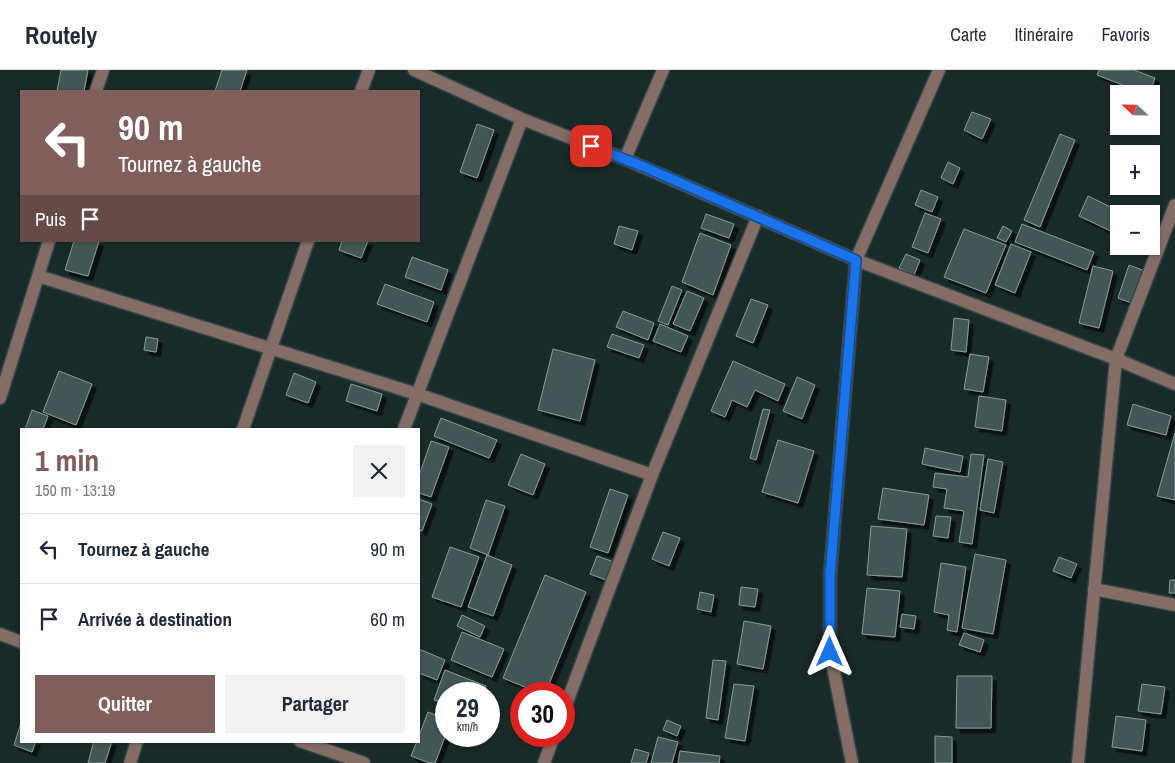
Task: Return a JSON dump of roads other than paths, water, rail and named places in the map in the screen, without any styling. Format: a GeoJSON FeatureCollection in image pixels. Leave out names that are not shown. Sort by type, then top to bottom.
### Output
{"type":"FeatureCollection","features":[{"type":"Feature","properties":{"kind":"street"},"geometry":{"type":"LineString","coordinates":[[96,90],[103,70]]}},
{"type":"Feature","properties":{"kind":"street"},"geometry":{"type":"LineString","coordinates":[[362,90],[369,70]]}},
{"type":"Feature","properties":{"kind":"street"},"geometry":{"type":"LineString","coordinates":[[414,70],[434,74],[522,119],[625,159],[856,260],[1116,359],[1175,384]]}},
{"type":"Feature","properties":{"kind":"street"},"geometry":{"type":"LineString","coordinates":[[625,159],[663,70]]}},
{"type":"Feature","properties":{"kind":"street"},"geometry":{"type":"LineString","coordinates":[[852,763],[830,652],[830,576],[856,260],[939,70]]}},
{"type":"Feature","properties":{"kind":"street"},"geometry":{"type":"LineString","coordinates":[[404,428],[522,119]]}},
{"type":"Feature","properties":{"kind":"street"},"geometry":{"type":"LineString","coordinates":[[1078,763],[1116,359],[1175,205]]}},
{"type":"Feature","properties":{"kind":"street"},"geometry":{"type":"LineString","coordinates":[[574,682],[652,475],[758,216]]}},
{"type":"Feature","properties":{"kind":"street"},"geometry":{"type":"LineString","coordinates":[[0,398],[49,242]]}},
{"type":"Feature","properties":{"kind":"street"},"geometry":{"type":"LineString","coordinates":[[243,428],[308,242]]}},
{"type":"Feature","properties":{"kind":"street"},"geometry":{"type":"LineString","coordinates":[[38,276],[417,394],[652,475]]}},
{"type":"Feature","properties":{"kind":"street"},"geometry":{"type":"LineString","coordinates":[[1094,589],[1175,605]]}},
{"type":"Feature","properties":{"kind":"street"},"geometry":{"type":"LineString","coordinates":[[0,634],[20,642]]}},
{"type":"Feature","properties":{"kind":"street"},"geometry":{"type":"LineString","coordinates":[[130,763],[136,743]]}},
{"type":"Feature","properties":{"kind":"street"},"geometry":{"type":"LineString","coordinates":[[306,743],[364,763]]}},
{"type":"Feature","properties":{"kind":"street"},"geometry":{"type":"LineString","coordinates":[[544,763],[550,747]]}}]}
